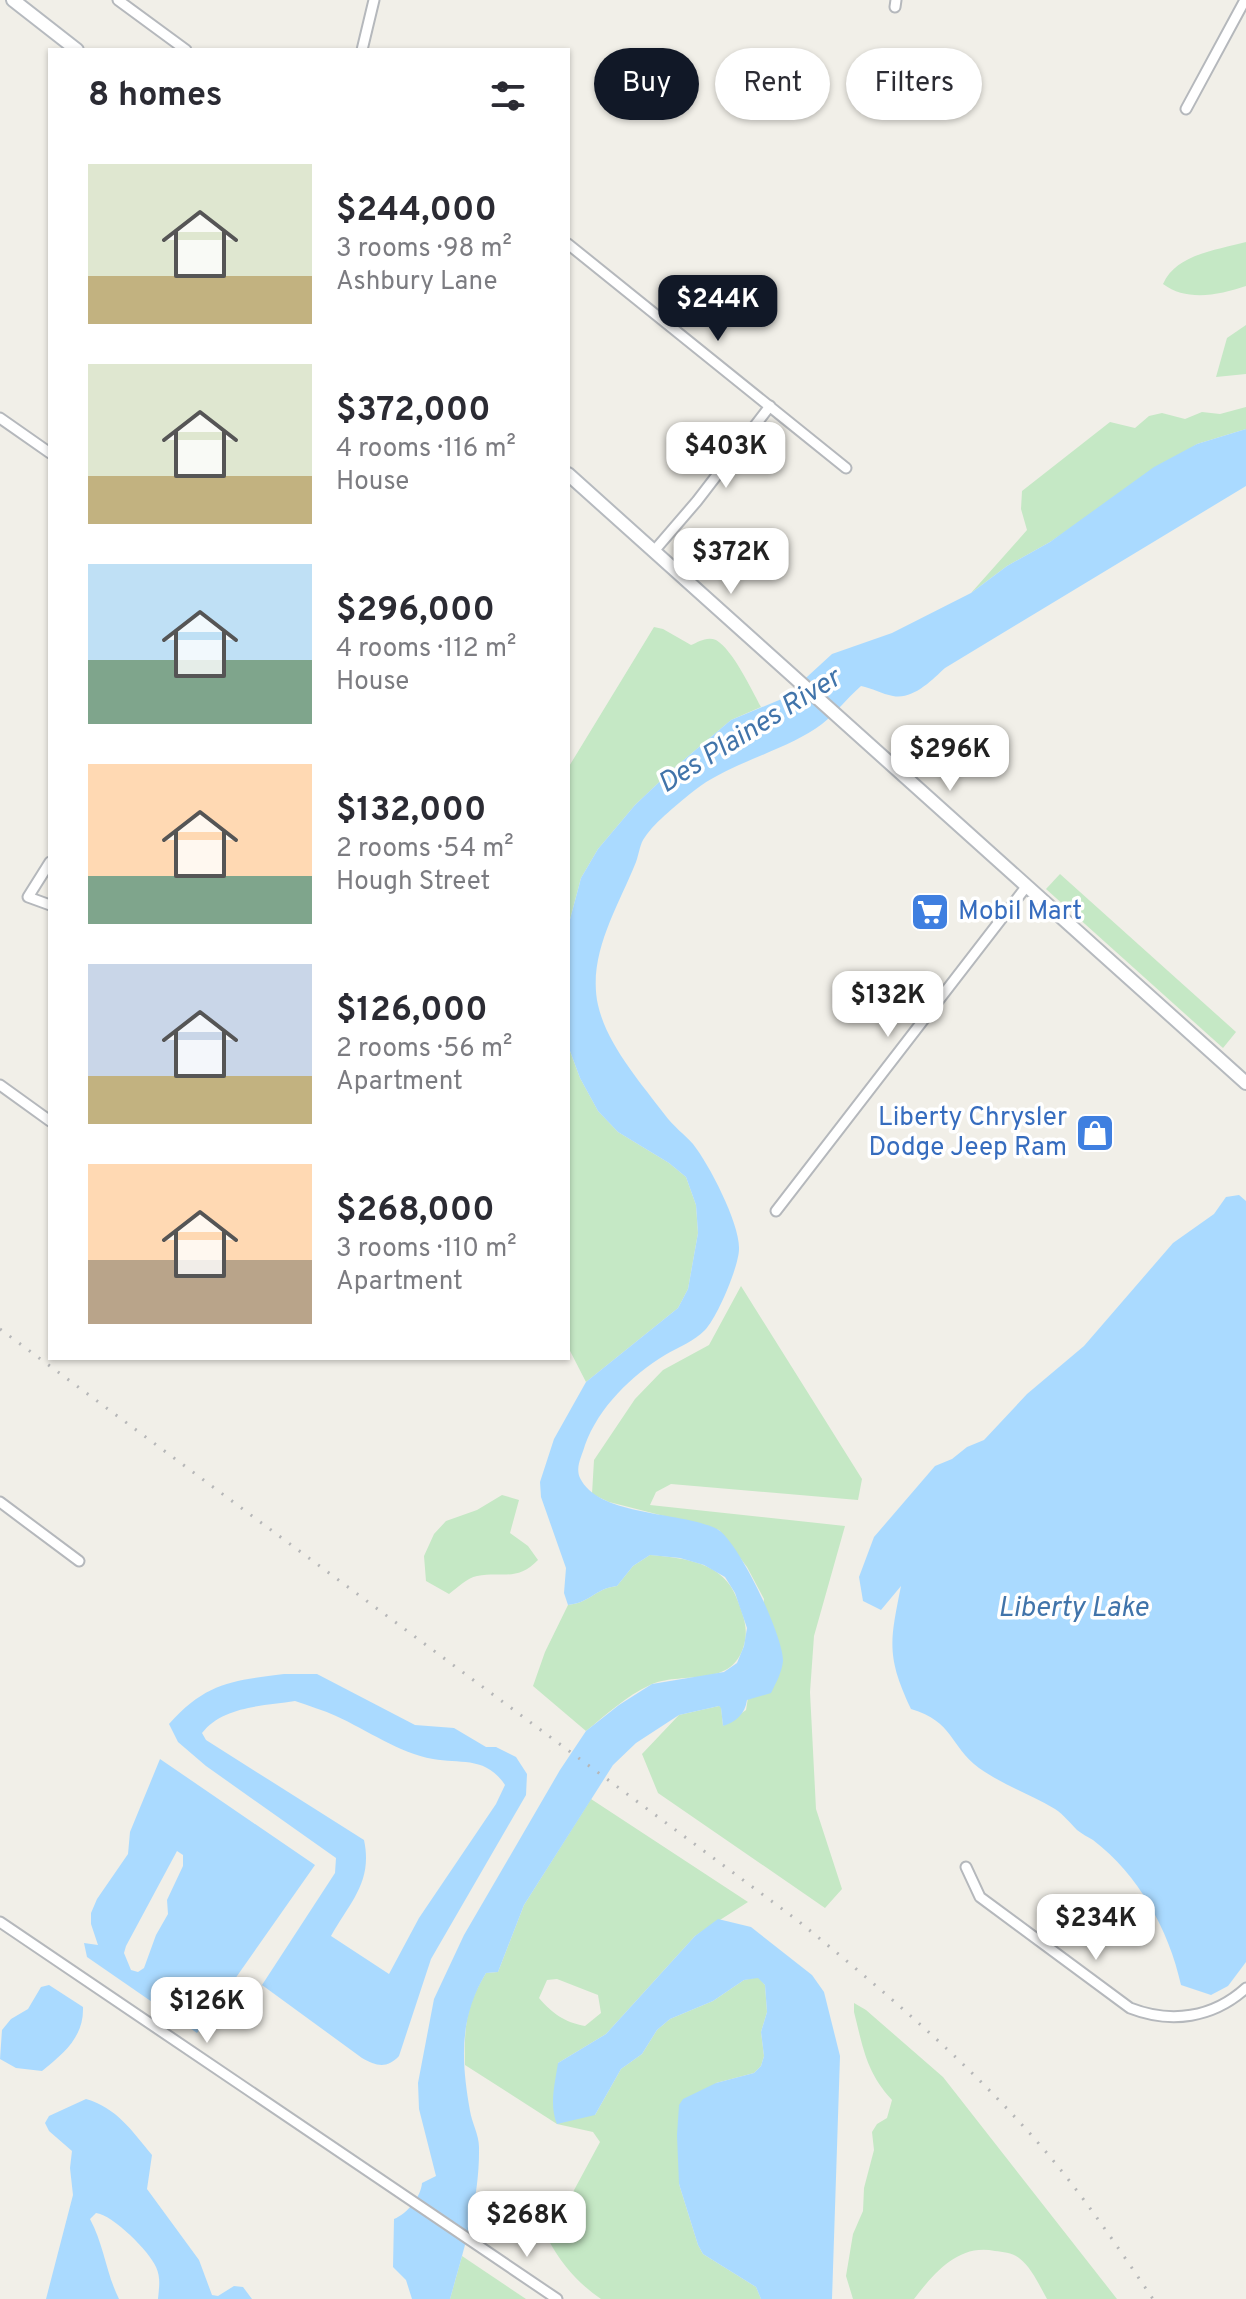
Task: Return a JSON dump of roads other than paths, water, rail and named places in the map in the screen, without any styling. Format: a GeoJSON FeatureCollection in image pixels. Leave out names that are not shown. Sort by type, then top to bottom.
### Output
{"type":"FeatureCollection","features":[{"type":"Feature","properties":{"kind":"main road"},"geometry":{"type":"LineString","coordinates":[[13,0],[74,48]]}},
{"type":"Feature","properties":{"kind":"main road"},"geometry":{"type":"LineString","coordinates":[[570,476],[1246,1083]]}},
{"type":"Feature","properties":{"kind":"street"},"geometry":{"type":"LineString","coordinates":[[118,0],[183,48]]}},
{"type":"Feature","properties":{"kind":"street"},"geometry":{"type":"LineString","coordinates":[[362,48],[374,0]]}},
{"type":"Feature","properties":{"kind":"street"},"geometry":{"type":"LineString","coordinates":[[1186,109],[1245,0]]}},
{"type":"Feature","properties":{"kind":"street"},"geometry":{"type":"LineString","coordinates":[[570,246],[846,468]]}},
{"type":"Feature","properties":{"kind":"street"},"geometry":{"type":"LineString","coordinates":[[654,551],[770,406]]}},
{"type":"Feature","properties":{"kind":"street"},"geometry":{"type":"LineString","coordinates":[[0,418],[48,452]]}},
{"type":"Feature","properties":{"kind":"street"},"geometry":{"type":"LineString","coordinates":[[48,865],[28,897],[48,904]]}},
{"type":"Feature","properties":{"kind":"street"},"geometry":{"type":"LineString","coordinates":[[776,1211],[1026,887]]}},
{"type":"Feature","properties":{"kind":"street"},"geometry":{"type":"LineString","coordinates":[[0,1085],[48,1120]]}},
{"type":"Feature","properties":{"kind":"street"},"geometry":{"type":"LineString","coordinates":[[0,1502],[79,1561]]}},
{"type":"Feature","properties":{"kind":"street"},"geometry":{"type":"LineString","coordinates":[[966,1867],[980,1897],[1130,2008],[1147,2015],[1186,2017],[1205,2014],[1246,1988]]}},
{"type":"Feature","properties":{"kind":"street"},"geometry":{"type":"LineString","coordinates":[[0,1922],[557,2299]]}},
{"type":"Feature","properties":{"kind":"water","name":"Des Plaines River"},"geometry":{"type":"Polygon","coordinates":[[[1246,429],[1246,486],[945,668],[915,692],[893,696],[861,686],[827,720],[808,733],[709,780],[661,819],[642,842],[600,950],[596,986],[598,1005],[609,1035],[626,1063],[707,1165],[729,1210],[739,1249],[731,1279],[710,1324],[696,1337],[640,1373],[608,1405],[591,1431],[578,1470],[590,1491],[604,1500],[622,1507],[702,1523],[726,1537],[747,1569],[768,1612],[783,1661],[771,1693],[747,1700],[742,1713],[732,1722],[723,1726],[719,1706],[679,1715],[636,1743],[613,1765],[524,1905],[498,1972],[486,1973],[467,2023],[465,2074],[470,2111],[479,2142],[479,2166],[470,2224],[450,2299],[412,2299],[406,2280],[393,2267],[394,2219],[412,2204],[422,2183],[436,2176],[419,2109],[418,2083],[434,1999],[464,1935],[586,1731],[652,1684],[724,1672],[737,1663],[747,1628],[735,1593],[725,1577],[704,1565],[680,1558],[650,1555],[633,1566],[617,1586],[568,1605],[564,1593],[566,1568],[541,1497],[540,1482],[554,1439],[586,1382],[678,1308],[688,1289],[698,1233],[696,1205],[686,1177],[618,1132],[598,1111],[570,1051],[570,919],[581,878],[598,849],[635,805],[731,720],[784,698],[832,654],[892,633],[971,593],[1007,566],[1050,542],[1154,467],[1197,444],[1246,429]]]}},
{"type":"Feature","properties":{"kind":"water","name":"Liberty Lake"},"geometry":{"type":"Polygon","coordinates":[[[1239,1195],[1246,1201],[1246,1962],[1228,1986],[1211,1995],[1181,1985],[1160,1924],[1137,1886],[1109,1854],[1055,1809],[979,1768],[936,1720],[911,1709],[897,1675],[892,1648],[901,1586],[881,1610],[863,1601],[859,1577],[874,1537],[935,1466],[984,1440],[1027,1394],[1084,1346],[1173,1243],[1214,1214],[1226,1197],[1239,1195]]]}},
{"type":"Feature","properties":{"kind":"water"},"geometry":{"type":"Polygon","coordinates":[[[284,1674],[317,1674],[415,1725],[454,1728],[486,1747],[496,1747],[516,1757],[527,1774],[526,1795],[431,1959],[399,2056],[386,2064],[362,2058],[262,1985],[335,1873],[336,1858],[206,1766],[178,1742],[169,1724],[196,1699],[221,1686],[284,1674]],[[295,1701],[232,1712],[202,1733],[206,1740],[364,1840],[363,1880],[331,1936],[389,1974],[419,1918],[496,1804],[505,1785],[490,1769],[481,1765],[433,1759],[408,1752],[336,1716],[295,1701]]]}},
{"type":"Feature","properties":{"kind":"water"},"geometry":{"type":"Polygon","coordinates":[[[160,1759],[315,1865],[197,2033],[87,1957],[84,1943],[98,1945],[91,1913],[128,1854],[130,1832],[160,1759]],[[177,1851],[126,1946],[124,1953],[131,1970],[138,1972],[144,1968],[156,1935],[168,1914],[167,1900],[183,1866],[183,1855],[177,1851]]]}},
{"type":"Feature","properties":{"kind":"water"},"geometry":{"type":"Polygon","coordinates":[[[718,1919],[751,1927],[812,1975],[824,1992],[840,2056],[832,2299],[761,2299],[756,2287],[703,2254],[679,2184],[677,2135],[679,2105],[683,2099],[716,2083],[754,2073],[761,2066],[764,2056],[761,2032],[767,2012],[765,1985],[758,1978],[744,1980],[713,2001],[670,2019],[657,2030],[642,2054],[621,2069],[595,2115],[557,2124],[553,2094],[558,2063],[606,2034],[695,1936],[718,1919]]]}},
{"type":"Feature","properties":{"kind":"water"},"geometry":{"type":"Polygon","coordinates":[[[49,1985],[83,2007],[80,2027],[65,2051],[42,2071],[16,2068],[0,2059],[2,2030],[11,2019],[28,2009],[41,1987],[49,1985]]]}},
{"type":"Feature","properties":{"kind":"water"},"geometry":{"type":"Polygon","coordinates":[[[86,2099],[115,2114],[152,2155],[147,2189],[199,2260],[212,2295],[218,2296],[234,2286],[243,2287],[252,2299],[158,2299],[159,2275],[152,2260],[121,2227],[96,2213],[90,2219],[119,2299],[46,2299],[73,2195],[72,2151],[49,2131],[45,2123],[49,2116],[86,2099]]]}},
{"type":"Feature","properties":{"kind":"railway"},"geometry":{"type":"LineString","coordinates":[[0,1329],[797,1920],[863,1974],[958,2059],[1018,2120],[1074,2187],[1153,2299]]}},
{"type":"Feature","properties":{"kind":"place","name":"Mobil Mart"},"geometry":{"type":"Point","coordinates":[930,912]}},
{"type":"Feature","properties":{"kind":"place","name":"Liberty Chrysler Dodge Jeep Ram"},"geometry":{"type":"Point","coordinates":[1095,1133]}}]}
